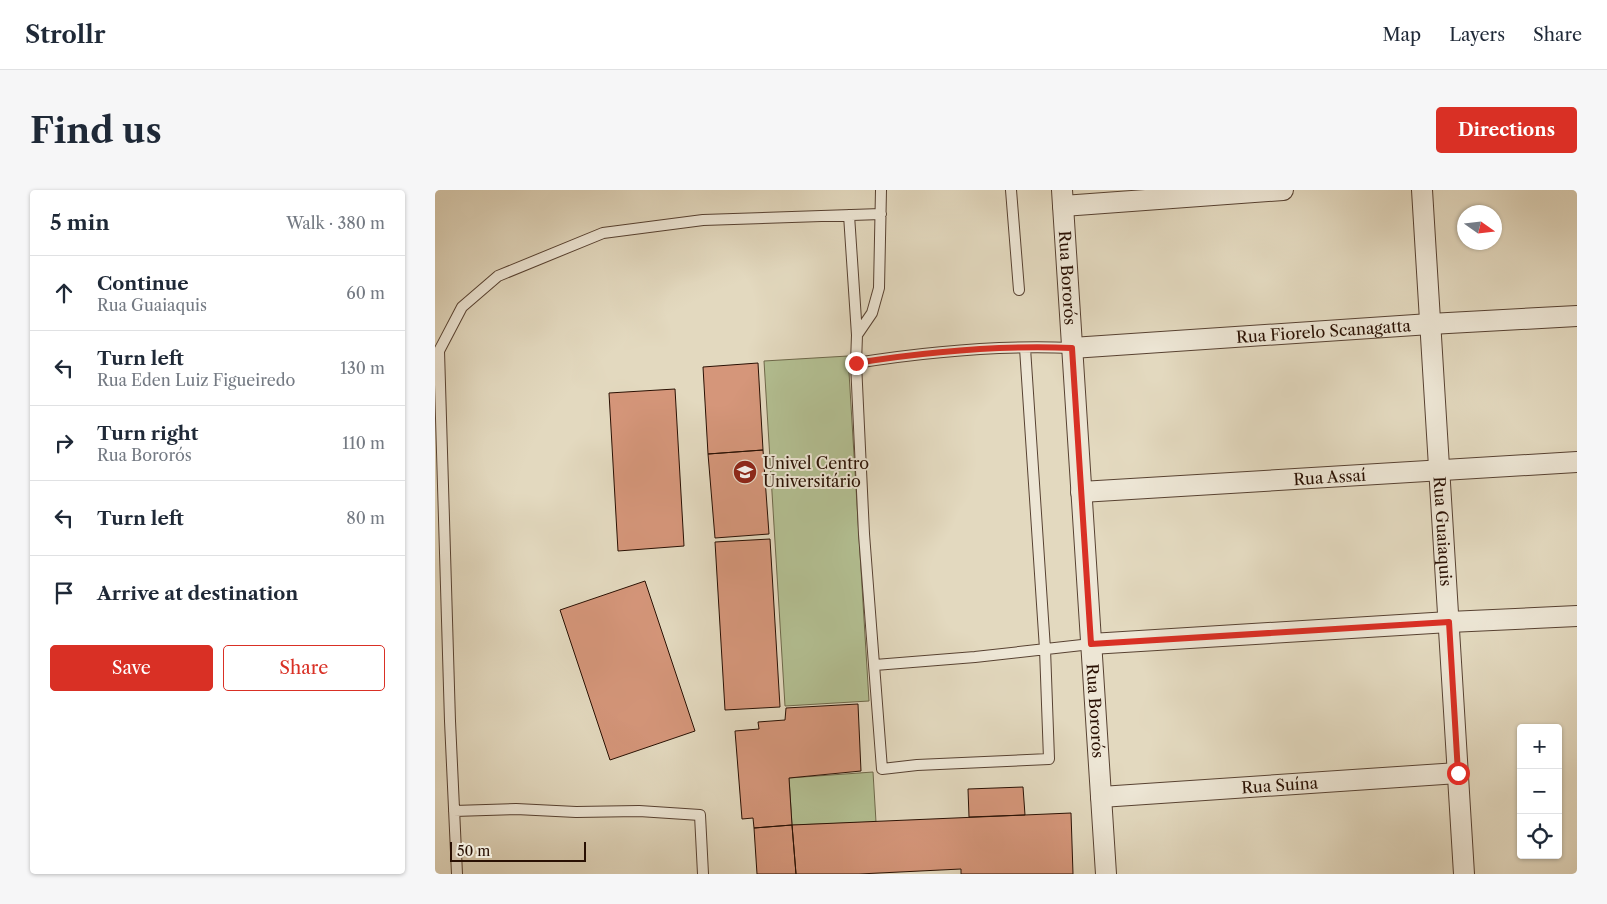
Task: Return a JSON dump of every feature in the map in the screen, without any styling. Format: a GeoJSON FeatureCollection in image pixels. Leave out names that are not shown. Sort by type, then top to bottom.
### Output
{"type":"FeatureCollection","features":[{"type":"Feature","properties":{"kind":"street"},"geometry":{"type":"LineString","coordinates":[[1062,198],[1283,190]]}},
{"type":"Feature","properties":{"kind":"street","name":"Rua Guaiaquis"},"geometry":{"type":"LineString","coordinates":[[1422,190],[1464,874]]}},
{"type":"Feature","properties":{"kind":"street","name":"Rua Bororós"},"geometry":{"type":"LineString","coordinates":[[1062,198],[1106,874]]}},
{"type":"Feature","properties":{"kind":"street","name":"Rua Fiorelo Scanagatta"},"geometry":{"type":"LineString","coordinates":[[1072,348],[1577,316]]}},
{"type":"Feature","properties":{"kind":"street","name":"Rua Assaí"},"geometry":{"type":"LineString","coordinates":[[1081,492],[1577,462]]}},
{"type":"Feature","properties":{"kind":"street"},"geometry":{"type":"LineString","coordinates":[[1091,644],[1577,616]]}},
{"type":"Feature","properties":{"kind":"street","name":"Rua Suína"},"geometry":{"type":"LineString","coordinates":[[1101,797],[1458,773]]}},
{"type":"Feature","properties":{"kind":"lane"},"geometry":{"type":"LineString","coordinates":[[857,335],[872,313],[879,288],[881,190]]}},
{"type":"Feature","properties":{"kind":"lane"},"geometry":{"type":"LineString","coordinates":[[1011,190],[1019,290]]}},
{"type":"Feature","properties":{"kind":"lane"},"geometry":{"type":"LineString","coordinates":[[457,874],[453,811],[439,351],[461,307],[498,276],[603,233],[703,220],[881,214]]}},
{"type":"Feature","properties":{"kind":"lane"},"geometry":{"type":"LineString","coordinates":[[849,215],[857,335],[856,363],[864,534],[882,769],[917,765],[1049,759],[1045,649],[1025,348]]}},
{"type":"Feature","properties":{"kind":"lane"},"geometry":{"type":"LineString","coordinates":[[855,313],[872,313]]}},
{"type":"Feature","properties":{"kind":"lane"},"geometry":{"type":"LineString","coordinates":[[856,363],[895,357],[1025,348],[1072,348]]}},
{"type":"Feature","properties":{"kind":"lane"},"geometry":{"type":"LineString","coordinates":[[875,665],[975,657],[1091,644]]}},
{"type":"Feature","properties":{"kind":"lane"},"geometry":{"type":"LineString","coordinates":[[453,811],[649,811],[700,815],[703,874]]}},
{"type":"Feature","properties":{"kind":"green space"},"geometry":{"type":"Polygon","coordinates":[[[848,356],[869,701],[785,706],[764,361],[848,356]]]}},
{"type":"Feature","properties":{"kind":"green space"},"geometry":{"type":"Polygon","coordinates":[[[873,772],[876,822],[792,825],[789,778],[873,772]]]}},
{"type":"Feature","properties":{"kind":"building"},"geometry":{"type":"Polygon","coordinates":[[[758,363],[763,450],[708,454],[703,367],[758,363]]]}},
{"type":"Feature","properties":{"kind":"building"},"geometry":{"type":"Polygon","coordinates":[[[675,389],[684,546],[618,551],[609,393],[675,389]]]}},
{"type":"Feature","properties":{"kind":"building"},"geometry":{"type":"Polygon","coordinates":[[[763,450],[769,534],[715,538],[708,454],[763,450]]]}},
{"type":"Feature","properties":{"kind":"building"},"geometry":{"type":"Polygon","coordinates":[[[770,539],[780,707],[725,710],[715,542],[770,539]]]}},
{"type":"Feature","properties":{"kind":"building"},"geometry":{"type":"Polygon","coordinates":[[[645,581],[695,731],[610,760],[560,610],[645,581]]]}},
{"type":"Feature","properties":{"kind":"building"},"geometry":{"type":"Polygon","coordinates":[[[858,704],[861,771],[789,778],[792,825],[754,828],[753,818],[742,819],[735,731],[759,729],[758,722],[785,720],[786,708],[858,704]]]}},
{"type":"Feature","properties":{"kind":"building"},"geometry":{"type":"Polygon","coordinates":[[[1023,787],[1025,815],[969,817],[968,789],[1023,787]]]}},
{"type":"Feature","properties":{"kind":"building"},"geometry":{"type":"Polygon","coordinates":[[[1071,813],[1073,874],[961,874],[961,869],[859,874],[796,874],[792,825],[1071,813]]]}},
{"type":"Feature","properties":{"kind":"building"},"geometry":{"type":"Polygon","coordinates":[[[792,825],[796,874],[757,874],[754,828],[792,825]]]}},
{"type":"Feature","properties":{"kind":"place","name":"Univel Centro Universitário"},"geometry":{"type":"Point","coordinates":[745,472]}},
{"type":"Feature","properties":{"kind":"route"},"geometry":{"type":"LineString","coordinates":[[856,363],[953,352],[1041,347],[1072,348],[1091,644],[1449,622],[1458,773]]}}]}
